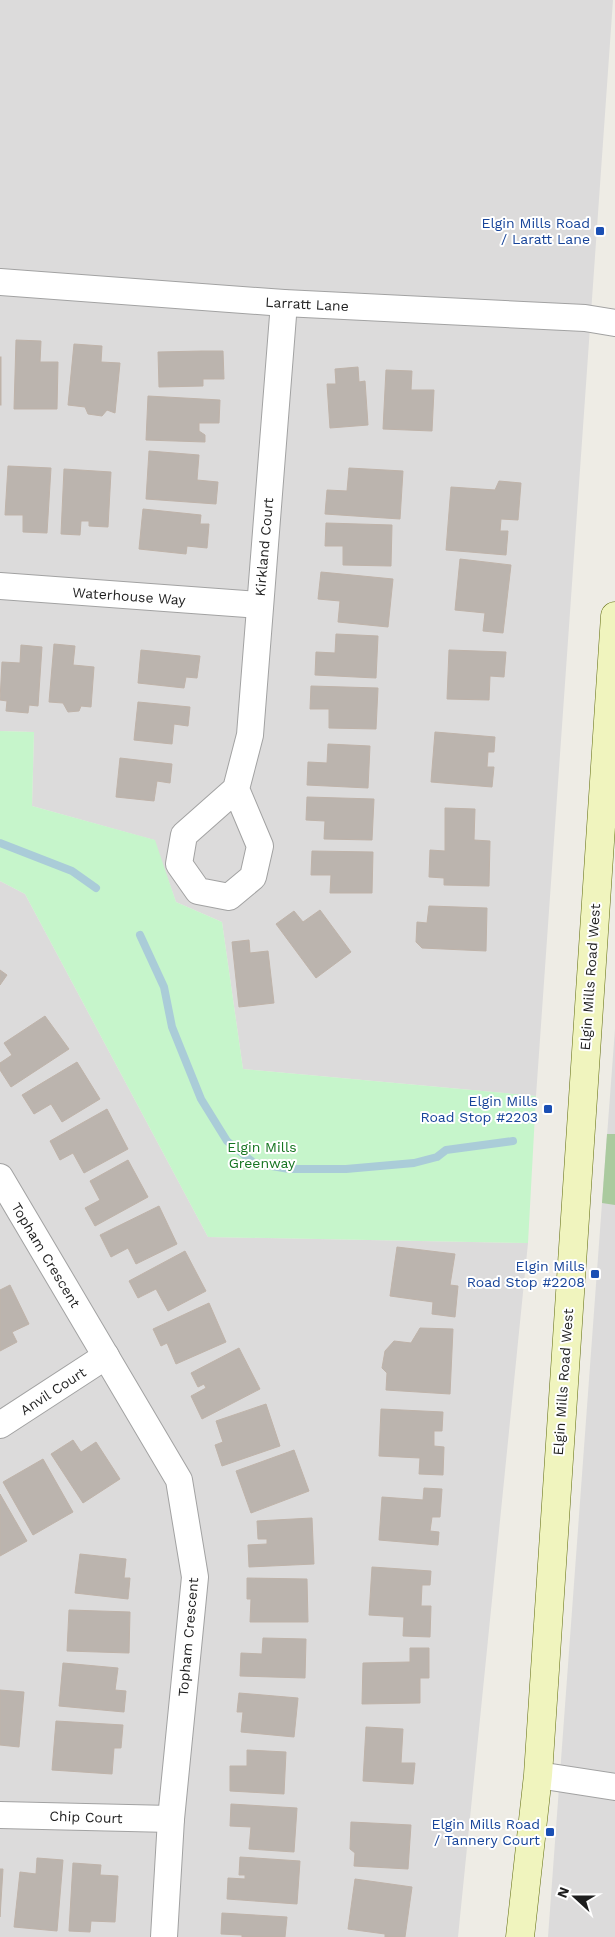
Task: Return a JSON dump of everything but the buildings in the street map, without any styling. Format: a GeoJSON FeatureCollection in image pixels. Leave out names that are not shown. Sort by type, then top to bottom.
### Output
{"type":"FeatureCollection","features":[{"type":"Feature","properties":{"kind":"main road","name":"Elgin Mills Road West"},"geometry":{"type":"LineString","coordinates":[[520,1937],[538,1775],[615,616]]}},
{"type":"Feature","properties":{"kind":"street","name":"Larratt Lane"},"geometry":{"type":"LineString","coordinates":[[0,282],[284,303],[585,318],[615,323]]}},
{"type":"Feature","properties":{"kind":"street","name":"Kirkland Court"},"geometry":{"type":"LineString","coordinates":[[236,790],[250,735],[284,303]]}},
{"type":"Feature","properties":{"kind":"street","name":"Waterhouse Way"},"geometry":{"type":"LineString","coordinates":[[0,586],[259,606]]}},
{"type":"Feature","properties":{"kind":"street","name":"Topham Crescent"},"geometry":{"type":"LineString","coordinates":[[0,1177],[178,1480],[195,1577],[171,1819],[164,1937]]}},
{"type":"Feature","properties":{"kind":"street","name":"Anvil Court"},"geometry":{"type":"LineString","coordinates":[[0,1425],[106,1356]]}},
{"type":"Feature","properties":{"kind":"street"},"geometry":{"type":"LineString","coordinates":[[538,1775],[615,1787]]}},
{"type":"Feature","properties":{"kind":"street","name":"Chip Court"},"geometry":{"type":"LineString","coordinates":[[0,1815],[171,1819]]}},
{"type":"Feature","properties":{"kind":"shaded area"},"geometry":{"type":"Polygon","coordinates":[[[0,0],[613,0],[536,1096],[243,1069],[222,922],[176,902],[154,840],[32,806],[34,732],[0,731],[0,0]]]}},
{"type":"Feature","properties":{"kind":"shaded area"},"geometry":{"type":"Polygon","coordinates":[[[0,881],[25,894],[208,1237],[528,1243],[458,1937],[0,1937],[0,881]]]}},
{"type":"Feature","properties":{"kind":"shaded area"},"geometry":{"type":"Polygon","coordinates":[[[615,1029],[615,1937],[548,1937],[602,1203],[615,1029]]]}},
{"type":"Feature","properties":{"kind":"green space","name":"Elgin Mills Greenway"},"geometry":{"type":"Polygon","coordinates":[[[0,731],[34,732],[32,806],[155,840],[176,902],[222,922],[243,1069],[536,1096],[528,1243],[208,1237],[25,894],[0,881],[0,731]]]}},
{"type":"Feature","properties":{"kind":"green space"},"geometry":{"type":"Polygon","coordinates":[[[607,1134],[615,1134],[615,1205],[602,1203],[607,1134]]]}},
{"type":"Feature","properties":{"kind":"waterway"},"geometry":{"type":"LineString","coordinates":[[0,843],[72,871],[96,888]]}},
{"type":"Feature","properties":{"kind":"waterway"},"geometry":{"type":"LineString","coordinates":[[140,935],[164,987],[172,1027],[201,1099],[227,1141],[254,1163],[289,1169],[346,1169],[414,1163],[437,1157],[446,1150],[513,1141]]}},
{"type":"Feature","properties":{"kind":"place","name":"Elgin Mills Road / Laratt Lane"},"geometry":{"type":"Point","coordinates":[600,231]}},
{"type":"Feature","properties":{"kind":"place","name":"Elgin Mills Road Stop #2203"},"geometry":{"type":"Point","coordinates":[548,1109]}},
{"type":"Feature","properties":{"kind":"place","name":"Elgin Mills Road Stop #2208"},"geometry":{"type":"Point","coordinates":[595,1274]}},
{"type":"Feature","properties":{"kind":"place","name":"Elgin Mills Road / Tannery Court"},"geometry":{"type":"Point","coordinates":[550,1832]}}]}
